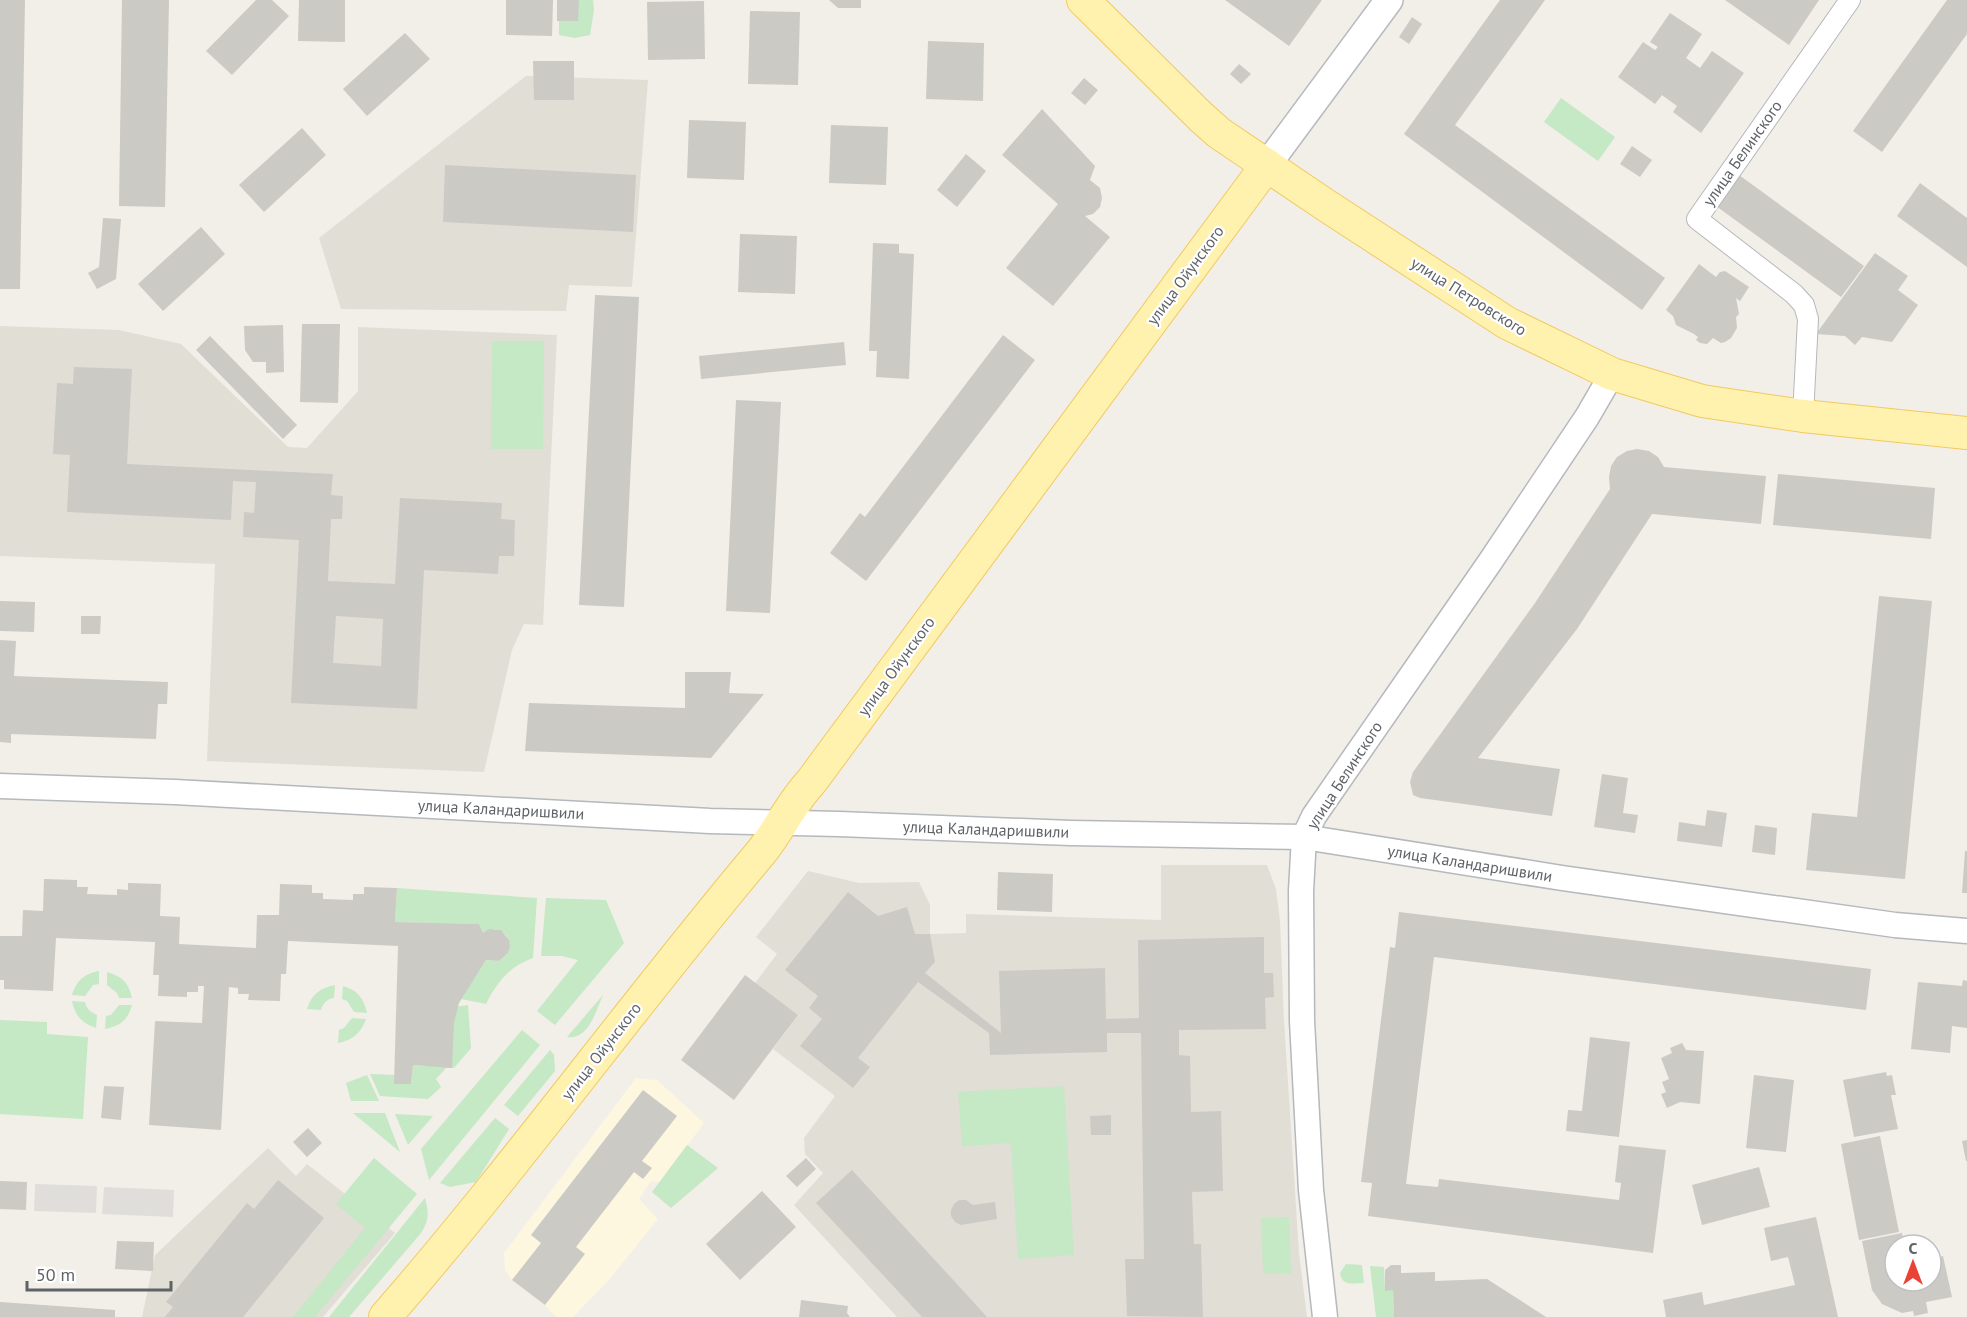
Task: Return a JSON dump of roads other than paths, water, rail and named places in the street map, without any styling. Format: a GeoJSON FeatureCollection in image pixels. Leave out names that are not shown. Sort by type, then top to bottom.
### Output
{"type":"FeatureCollection","features":[{"type":"Feature","properties":{"kind":"main road","name":"улица Петровского"},"geometry":{"type":"LineString","coordinates":[[1083,0],[1219,133],[1507,323],[1612,374],[1702,401],[1803,416],[1967,433]]}},
{"type":"Feature","properties":{"kind":"main road","name":"улица Ойунского"},"geometry":{"type":"LineString","coordinates":[[385,1317],[450,1242],[757,857],[801,792],[811,782],[1389,0]]}},
{"type":"Feature","properties":{"kind":"street","name":"улица Белинского"},"geometry":{"type":"LineString","coordinates":[[1803,416],[1808,319],[1804,305],[1794,294],[1697,219],[1850,0]]}},
{"type":"Feature","properties":{"kind":"street","name":"улица Белинского"},"geometry":{"type":"LineString","coordinates":[[1325,1317],[1311,1190],[1302,1021],[1301,891],[1304,837],[1314,816],[1496,553],[1587,417],[1612,374]]}},
{"type":"Feature","properties":{"kind":"street","name":"улица Каландаришвили"},"geometry":{"type":"LineString","coordinates":[[0,786],[175,792],[780,824],[1304,837],[1562,878],[1895,926],[1967,931]]}}]}
